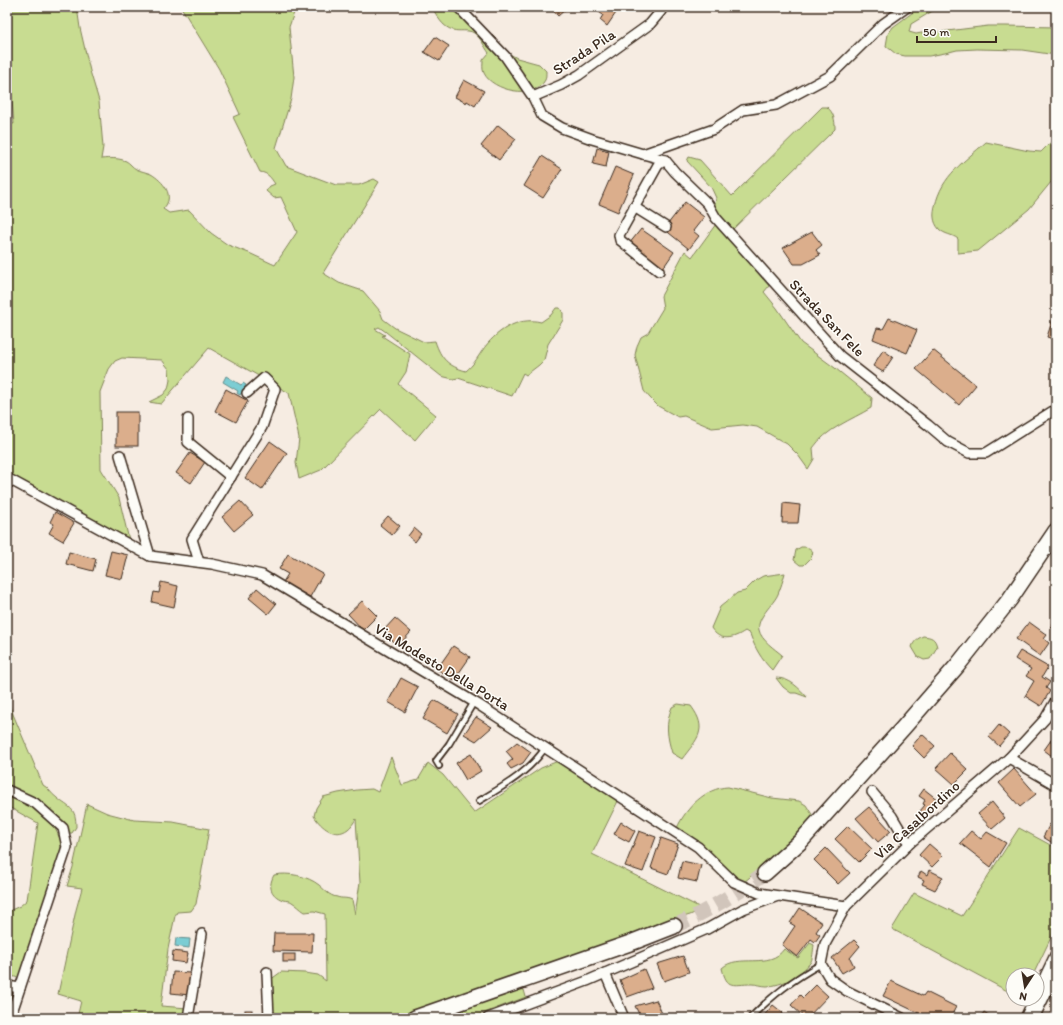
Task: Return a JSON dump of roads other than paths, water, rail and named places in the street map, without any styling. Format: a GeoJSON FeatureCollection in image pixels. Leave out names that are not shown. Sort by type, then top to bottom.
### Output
{"type":"FeatureCollection","features":[{"type":"Feature","properties":{"kind":"highway"},"geometry":{"type":"LineString","coordinates":[[765,873],[801,840],[872,763],[984,634],[1010,600],[1056,531]]}},
{"type":"Feature","properties":{"kind":"highway"},"geometry":{"type":"LineString","coordinates":[[415,1018],[633,942],[674,926]]}},
{"type":"Feature","properties":{"kind":"street"},"geometry":{"type":"LineString","coordinates":[[458,7],[505,56],[533,97],[542,116],[562,128],[665,160]]}},
{"type":"Feature","properties":{"kind":"street","name":"Strada Pila"},"geometry":{"type":"LineString","coordinates":[[533,97],[579,75],[650,24],[661,11],[661,7]]}},
{"type":"Feature","properties":{"kind":"street"},"geometry":{"type":"LineString","coordinates":[[643,154],[714,129],[743,110],[776,105],[830,76],[883,24],[907,7]]}},
{"type":"Feature","properties":{"kind":"street"},"geometry":{"type":"LineString","coordinates":[[659,271],[620,240],[619,235],[658,165],[665,160]]}},
{"type":"Feature","properties":{"kind":"street","name":"Strada San Fele"},"geometry":{"type":"LineString","coordinates":[[665,160],[708,204],[716,218],[840,356],[948,442],[969,453],[986,453],[1056,409]]}},
{"type":"Feature","properties":{"kind":"street"},"geometry":{"type":"LineString","coordinates":[[634,207],[666,227]]}},
{"type":"Feature","properties":{"kind":"street"},"geometry":{"type":"LineString","coordinates":[[198,562],[192,539],[262,427],[275,390],[264,378],[247,392]]}},
{"type":"Feature","properties":{"kind":"street"},"geometry":{"type":"LineString","coordinates":[[188,419],[188,442],[231,477]]}},
{"type":"Feature","properties":{"kind":"street"},"geometry":{"type":"LineString","coordinates":[[120,455],[150,556]]}},
{"type":"Feature","properties":{"kind":"street","name":"Via Modesto Della Porta"},"geometry":{"type":"LineString","coordinates":[[7,478],[150,556],[198,562],[262,575],[474,702],[698,847],[734,882],[759,893],[846,906]]}},
{"type":"Feature","properties":{"kind":"street","name":"Via Casalbordino"},"geometry":{"type":"LineString","coordinates":[[821,964],[825,944],[846,906],[910,842],[1009,758],[1045,719],[1056,700]]}},
{"type":"Feature","properties":{"kind":"street"},"geometry":{"type":"LineString","coordinates":[[1009,758],[1056,785]]}},
{"type":"Feature","properties":{"kind":"street"},"geometry":{"type":"LineString","coordinates":[[7,790],[35,803],[63,828],[67,847],[10,1018]]}},
{"type":"Feature","properties":{"kind":"street"},"geometry":{"type":"LineString","coordinates":[[872,792],[892,816],[905,838],[910,842]]}},
{"type":"Feature","properties":{"kind":"street"},"geometry":{"type":"LineString","coordinates":[[488,1018],[606,973],[707,929],[743,909],[779,896]]}},
{"type":"Feature","properties":{"kind":"street"},"geometry":{"type":"LineString","coordinates":[[188,1018],[202,934]]}},
{"type":"Feature","properties":{"kind":"street"},"geometry":{"type":"LineString","coordinates":[[1045,976],[1056,953]]}},
{"type":"Feature","properties":{"kind":"street"},"geometry":{"type":"LineString","coordinates":[[821,964],[830,979],[847,991],[889,1015],[902,1018]]}},
{"type":"Feature","properties":{"kind":"street"},"geometry":{"type":"LineString","coordinates":[[267,972],[269,1018]]}},
{"type":"Feature","properties":{"kind":"street"},"geometry":{"type":"LineString","coordinates":[[606,973],[624,1018]]}},
{"type":"Feature","properties":{"kind":"street"},"geometry":{"type":"LineString","coordinates":[[1034,1018],[1056,973]]}},
{"type":"Feature","properties":{"kind":"street"},"geometry":{"type":"LineString","coordinates":[[7,986],[20,988]]}},
{"type":"Feature","properties":{"kind":"street"},"geometry":{"type":"LineString","coordinates":[[1025,1018],[1030,1007]]}},
{"type":"Feature","properties":{"kind":"lane"},"geometry":{"type":"LineString","coordinates":[[438,766],[436,761],[449,744],[474,702]]}},
{"type":"Feature","properties":{"kind":"lane"},"geometry":{"type":"LineString","coordinates":[[479,801],[510,782],[529,768],[545,748]]}},
{"type":"Feature","properties":{"kind":"lane"},"geometry":{"type":"LineString","coordinates":[[750,1018],[772,996],[798,977],[821,964]]}},
{"type":"Feature","properties":{"kind":"water"},"geometry":{"type":"Polygon","coordinates":[[[226,376],[241,385],[243,383],[246,385],[240,395],[237,393],[238,391],[223,382],[226,376]]]}},
{"type":"Feature","properties":{"kind":"water"},"geometry":{"type":"Polygon","coordinates":[[[176,938],[190,939],[189,948],[175,946],[176,938]]]}},
{"type":"Feature","properties":{"kind":"tunnel"},"geometry":{"type":"LineString","coordinates":[[674,926],[721,902],[765,873]]}}]}
